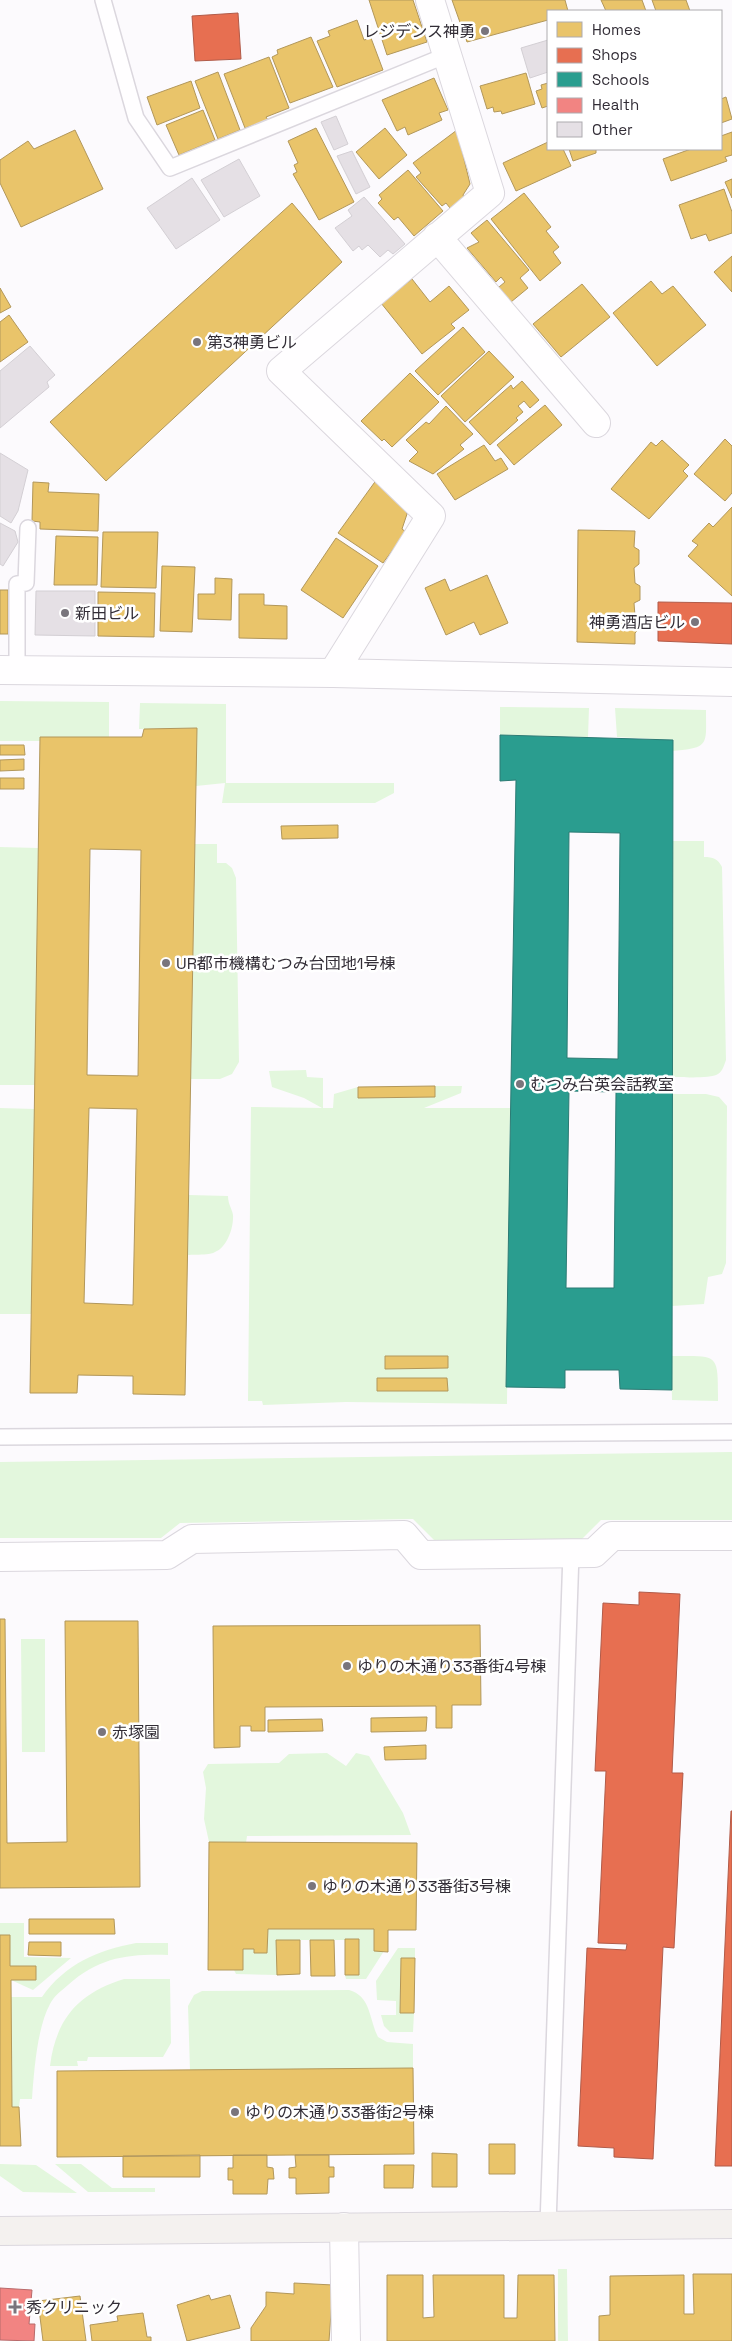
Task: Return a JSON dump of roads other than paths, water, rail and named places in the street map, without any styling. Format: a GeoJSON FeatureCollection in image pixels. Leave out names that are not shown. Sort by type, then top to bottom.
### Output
{"type":"FeatureCollection","features":[{"type":"Feature","properties":{"kind":"street"},"geometry":{"type":"LineString","coordinates":[[333,673],[431,516],[281,371],[490,193],[430,0]]}},
{"type":"Feature","properties":{"kind":"street"},"geometry":{"type":"LineString","coordinates":[[437,237],[596,423]]}},
{"type":"Feature","properties":{"kind":"street"},"geometry":{"type":"LineString","coordinates":[[8,670],[333,673],[732,682]]}},
{"type":"Feature","properties":{"kind":"street"},"geometry":{"type":"LineString","coordinates":[[0,1557],[167,1556],[192,1539],[404,1535],[421,1555],[594,1553],[612,1536],[732,1536]]}},
{"type":"Feature","properties":{"kind":"street"},"geometry":{"type":"LineString","coordinates":[[0,2232],[732,2224]]}},
{"type":"Feature","properties":{"kind":"street"},"geometry":{"type":"LineString","coordinates":[[344,2227],[346,2341]]}},
{"type":"Feature","properties":{"kind":"lane"},"geometry":{"type":"LineString","coordinates":[[102,0],[136,118],[170,168],[447,55]]}},
{"type":"Feature","properties":{"kind":"lane"},"geometry":{"type":"LineString","coordinates":[[8,670],[17,584],[26,583],[28,528]]}},
{"type":"Feature","properties":{"kind":"lane"},"geometry":{"type":"LineString","coordinates":[[0,1437],[732,1432]]}},
{"type":"Feature","properties":{"kind":"lane"},"geometry":{"type":"LineString","coordinates":[[548,2225],[571,1553]]}},
{"type":"Feature","properties":{"kind":"place","name":"レジデンス神勇"},"geometry":{"type":"Point","coordinates":[485,31]}},
{"type":"Feature","properties":{"kind":"place","name":"第3神勇ビル"},"geometry":{"type":"Point","coordinates":[197,342]}},
{"type":"Feature","properties":{"kind":"place","name":"新田ビル"},"geometry":{"type":"Point","coordinates":[65,613]}},
{"type":"Feature","properties":{"kind":"place","name":"神勇酒店ビル"},"geometry":{"type":"Point","coordinates":[695,622]}},
{"type":"Feature","properties":{"kind":"place","name":"UR都市機構むつみ台団地1号棟"},"geometry":{"type":"Point","coordinates":[166,963]}},
{"type":"Feature","properties":{"kind":"place","name":"むつみ台英会話教室"},"geometry":{"type":"Point","coordinates":[520,1084]}},
{"type":"Feature","properties":{"kind":"place","name":"ゆりの木通り33番街4号棟"},"geometry":{"type":"Point","coordinates":[347,1666]}},
{"type":"Feature","properties":{"kind":"place","name":"赤塚園"},"geometry":{"type":"Point","coordinates":[102,1732]}},
{"type":"Feature","properties":{"kind":"place","name":"ゆりの木通り33番街3号棟"},"geometry":{"type":"Point","coordinates":[312,1886]}},
{"type":"Feature","properties":{"kind":"place","name":"ゆりの木通り33番街2号棟"},"geometry":{"type":"Point","coordinates":[235,2112]}},
{"type":"Feature","properties":{"kind":"place","name":"秀クリニック"},"geometry":{"type":"Point","coordinates":[15,2307]}}]}
